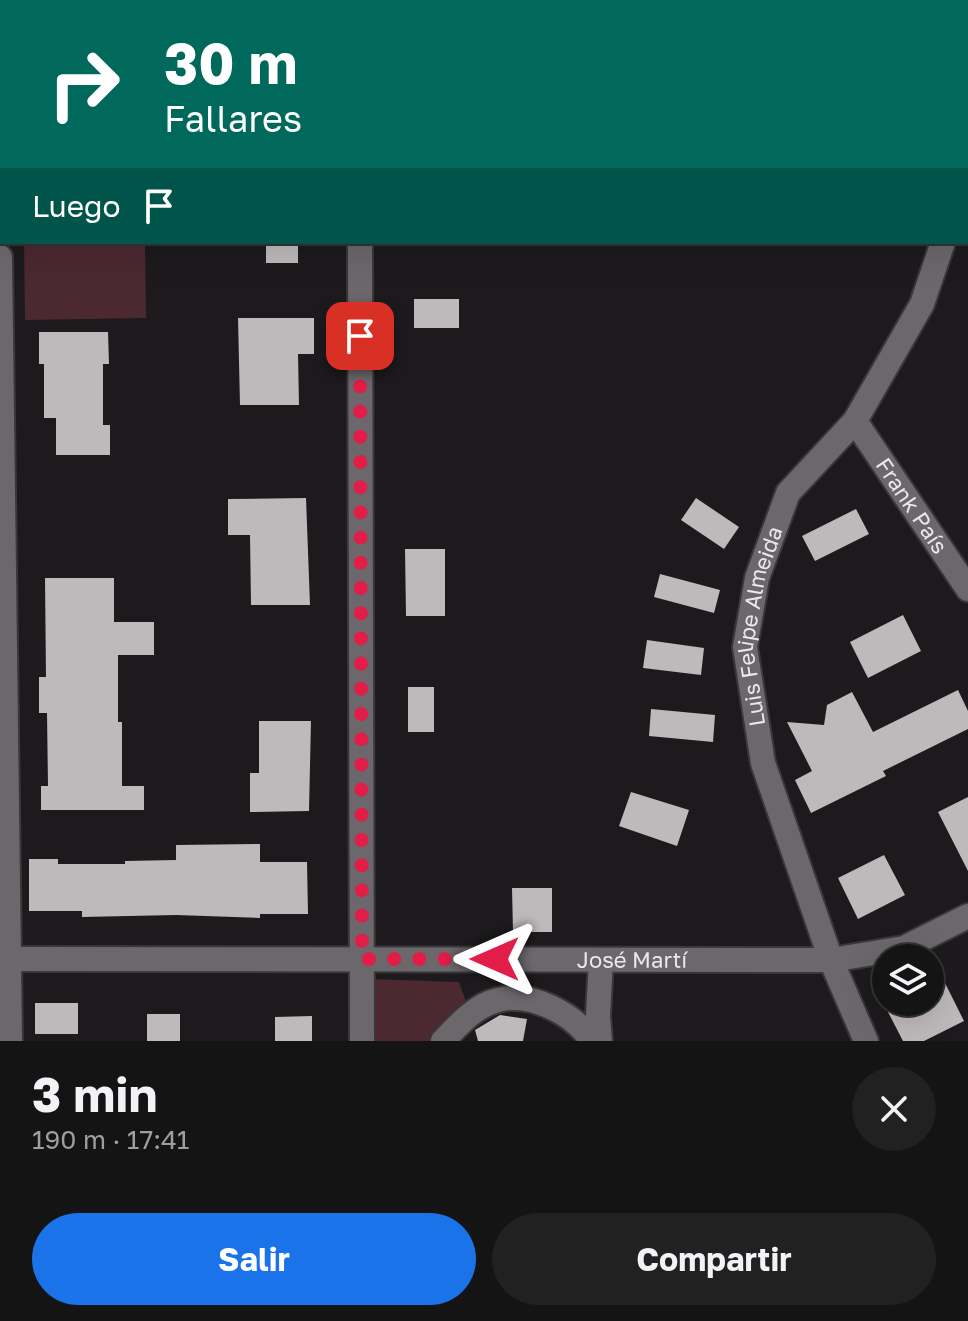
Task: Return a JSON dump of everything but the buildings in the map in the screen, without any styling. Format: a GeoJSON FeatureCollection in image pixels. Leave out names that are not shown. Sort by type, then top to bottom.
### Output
{"type":"FeatureCollection","features":[{"type":"Feature","properties":{"kind":"street"},"geometry":{"type":"LineString","coordinates":[[360,244],[362,1041]]}},
{"type":"Feature","properties":{"kind":"street","name":"Luis Felipe Almeida"},"geometry":{"type":"LineString","coordinates":[[866,1040],[831,960],[763,763],[745,647],[757,578],[788,493],[855,421],[922,304],[942,244]]}},
{"type":"Feature","properties":{"kind":"street"},"geometry":{"type":"LineString","coordinates":[[0,257],[4,958],[10,1041]]}},
{"type":"Feature","properties":{"kind":"street","name":"Frank País"},"geometry":{"type":"LineString","coordinates":[[855,421],[968,589]]}},
{"type":"Feature","properties":{"kind":"street","name":"José Martí"},"geometry":{"type":"LineString","coordinates":[[4,958],[831,960],[904,948],[968,916]]}},
{"type":"Feature","properties":{"kind":"street"},"geometry":{"type":"LineString","coordinates":[[495,959],[499,1000]]}},
{"type":"Feature","properties":{"kind":"street"},"geometry":{"type":"LineString","coordinates":[[600,1041],[601,960]]}},
{"type":"Feature","properties":{"kind":"street"},"geometry":{"type":"LineString","coordinates":[[443,1041],[463,1019],[499,1000],[530,1000],[560,1010],[592,1041]]}},
{"type":"Feature","properties":{"kind":"shaded area"},"geometry":{"type":"Polygon","coordinates":[[[24,244],[145,244],[146,318],[25,320],[24,244]]]}},
{"type":"Feature","properties":{"kind":"shaded area"},"geometry":{"type":"Polygon","coordinates":[[[371,979],[459,982],[467,1004],[437,1041],[371,1041],[371,979]]]}},
{"type":"Feature","properties":{"kind":"route"},"geometry":{"type":"LineString","coordinates":[[360,336],[362,959],[495,959]]}}]}
